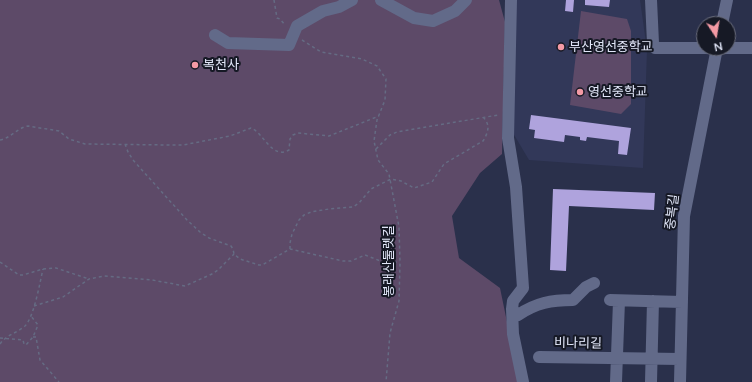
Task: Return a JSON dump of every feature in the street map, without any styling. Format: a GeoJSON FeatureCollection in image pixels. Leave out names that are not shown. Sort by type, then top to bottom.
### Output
{"type":"FeatureCollection","features":[{"type":"Feature","properties":{"kind":"street"},"geometry":{"type":"LineString","coordinates":[[215,35],[228,43],[289,45],[297,26],[324,11],[340,7],[352,0]]}},
{"type":"Feature","properties":{"kind":"street"},"geometry":{"type":"LineString","coordinates":[[381,0],[414,18],[433,21],[455,11],[466,0]]}},
{"type":"Feature","properties":{"kind":"street"},"geometry":{"type":"LineString","coordinates":[[511,0],[508,138],[516,187],[523,288],[513,301],[512,309],[513,334],[523,382]]}},
{"type":"Feature","properties":{"kind":"street"},"geometry":{"type":"LineString","coordinates":[[651,0],[653,43],[655,48],[696,48]]}},
{"type":"Feature","properties":{"kind":"street"},"geometry":{"type":"LineString","coordinates":[[724,16],[727,0]]}},
{"type":"Feature","properties":{"kind":"street"},"geometry":{"type":"LineString","coordinates":[[736,48],[752,48]]}},
{"type":"Feature","properties":{"kind":"street","name":"중복길"},"geometry":{"type":"LineString","coordinates":[[680,382],[684,216],[715,56]]}},
{"type":"Feature","properties":{"kind":"street"},"geometry":{"type":"LineString","coordinates":[[512,309],[518,315],[530,307],[554,300],[573,300],[586,287],[594,284]]}},
{"type":"Feature","properties":{"kind":"street","name":"비나리길"},"geometry":{"type":"LineString","coordinates":[[616,382],[614,300],[653,301]]}},
{"type":"Feature","properties":{"kind":"street"},"geometry":{"type":"LineString","coordinates":[[651,382],[653,301],[682,302]]}},
{"type":"Feature","properties":{"kind":"street","name":"비나리길"},"geometry":{"type":"LineString","coordinates":[[540,357],[680,359]]}},
{"type":"Feature","properties":{"kind":"path","name":"봉래산둘렛길"},"geometry":{"type":"LineString","coordinates":[[274,0],[276,18],[280,19],[294,35],[321,52],[362,58],[377,66],[386,79],[385,100],[379,116],[374,141],[378,160],[389,174],[399,227],[400,262],[399,301],[390,333],[386,382]]}},
{"type":"Feature","properties":{"kind":"path"},"geometry":{"type":"LineString","coordinates":[[376,149],[390,135],[397,132],[508,113]]}},
{"type":"Feature","properties":{"kind":"path"},"geometry":{"type":"LineString","coordinates":[[0,140],[9,137],[20,128],[28,126],[58,132],[69,139],[86,144],[183,145],[230,136],[251,128],[256,131],[271,148],[286,151],[289,150],[290,139],[295,134],[302,133],[328,136],[379,116]]}},
{"type":"Feature","properties":{"kind":"path"},"geometry":{"type":"LineString","coordinates":[[290,249],[292,234],[304,215],[311,212],[329,209],[354,207],[371,189],[390,180],[401,181],[414,188],[432,182],[444,164],[483,141],[489,128],[488,124],[482,117]]}},
{"type":"Feature","properties":{"kind":"path"},"geometry":{"type":"LineString","coordinates":[[125,144],[133,160],[187,220],[209,238],[230,246],[233,249],[234,254],[240,259],[259,265],[266,264],[290,249],[344,261],[351,261],[365,255],[383,262],[400,262]]}},
{"type":"Feature","properties":{"kind":"path"},"geometry":{"type":"LineString","coordinates":[[34,306],[63,296],[89,279],[104,276],[152,280],[185,286],[212,274],[234,254]]}},
{"type":"Feature","properties":{"kind":"path"},"geometry":{"type":"LineString","coordinates":[[0,262],[19,275],[43,269],[56,268],[89,279]]}},
{"type":"Feature","properties":{"kind":"path"},"geometry":{"type":"LineString","coordinates":[[0,344],[5,338],[27,324],[34,306],[43,269]]}},
{"type":"Feature","properties":{"kind":"path"},"geometry":{"type":"LineString","coordinates":[[0,338],[23,340],[24,346],[33,336],[38,325],[31,316]]}},
{"type":"Feature","properties":{"kind":"path"},"geometry":{"type":"LineString","coordinates":[[33,336],[36,337],[38,341],[40,360],[59,382]]}},
{"type":"Feature","properties":{"kind":"shaded area"},"geometry":{"type":"Polygon","coordinates":[[[0,0],[499,0],[505,22],[502,154],[480,173],[452,216],[459,258],[500,288],[513,351],[522,382],[0,382],[0,0]]]}},
{"type":"Feature","properties":{"kind":"shaded area","name":"영선중학교"},"geometry":{"type":"Polygon","coordinates":[[[514,0],[640,0],[647,50],[643,168],[529,160],[513,133],[514,0]]]}},
{"type":"Feature","properties":{"kind":"shaded area"},"geometry":{"type":"Polygon","coordinates":[[[581,11],[627,19],[631,31],[631,104],[621,114],[570,105],[581,11]]]}},
{"type":"Feature","properties":{"kind":"building"},"geometry":{"type":"Polygon","coordinates":[[[566,0],[574,0],[573,12],[565,11],[566,0]]]}},
{"type":"Feature","properties":{"kind":"building"},"geometry":{"type":"Polygon","coordinates":[[[585,0],[610,0],[609,7],[585,5],[585,0]]]}},
{"type":"Feature","properties":{"kind":"building"},"geometry":{"type":"Polygon","coordinates":[[[531,115],[631,128],[627,155],[618,154],[619,141],[587,137],[586,141],[580,140],[580,137],[565,135],[564,142],[534,138],[535,130],[529,129],[531,115]]]}},
{"type":"Feature","properties":{"kind":"building"},"geometry":{"type":"Polygon","coordinates":[[[553,189],[655,193],[654,210],[569,206],[566,271],[550,270],[553,189]]]}},
{"type":"Feature","properties":{"kind":"place","name":"부산영선중학교"},"geometry":{"type":"Point","coordinates":[561,47]}},
{"type":"Feature","properties":{"kind":"place","name":"복천사"},"geometry":{"type":"Point","coordinates":[195,65]}},
{"type":"Feature","properties":{"kind":"place","name":"영선중학교"},"geometry":{"type":"Point","coordinates":[580,92]}}]}
